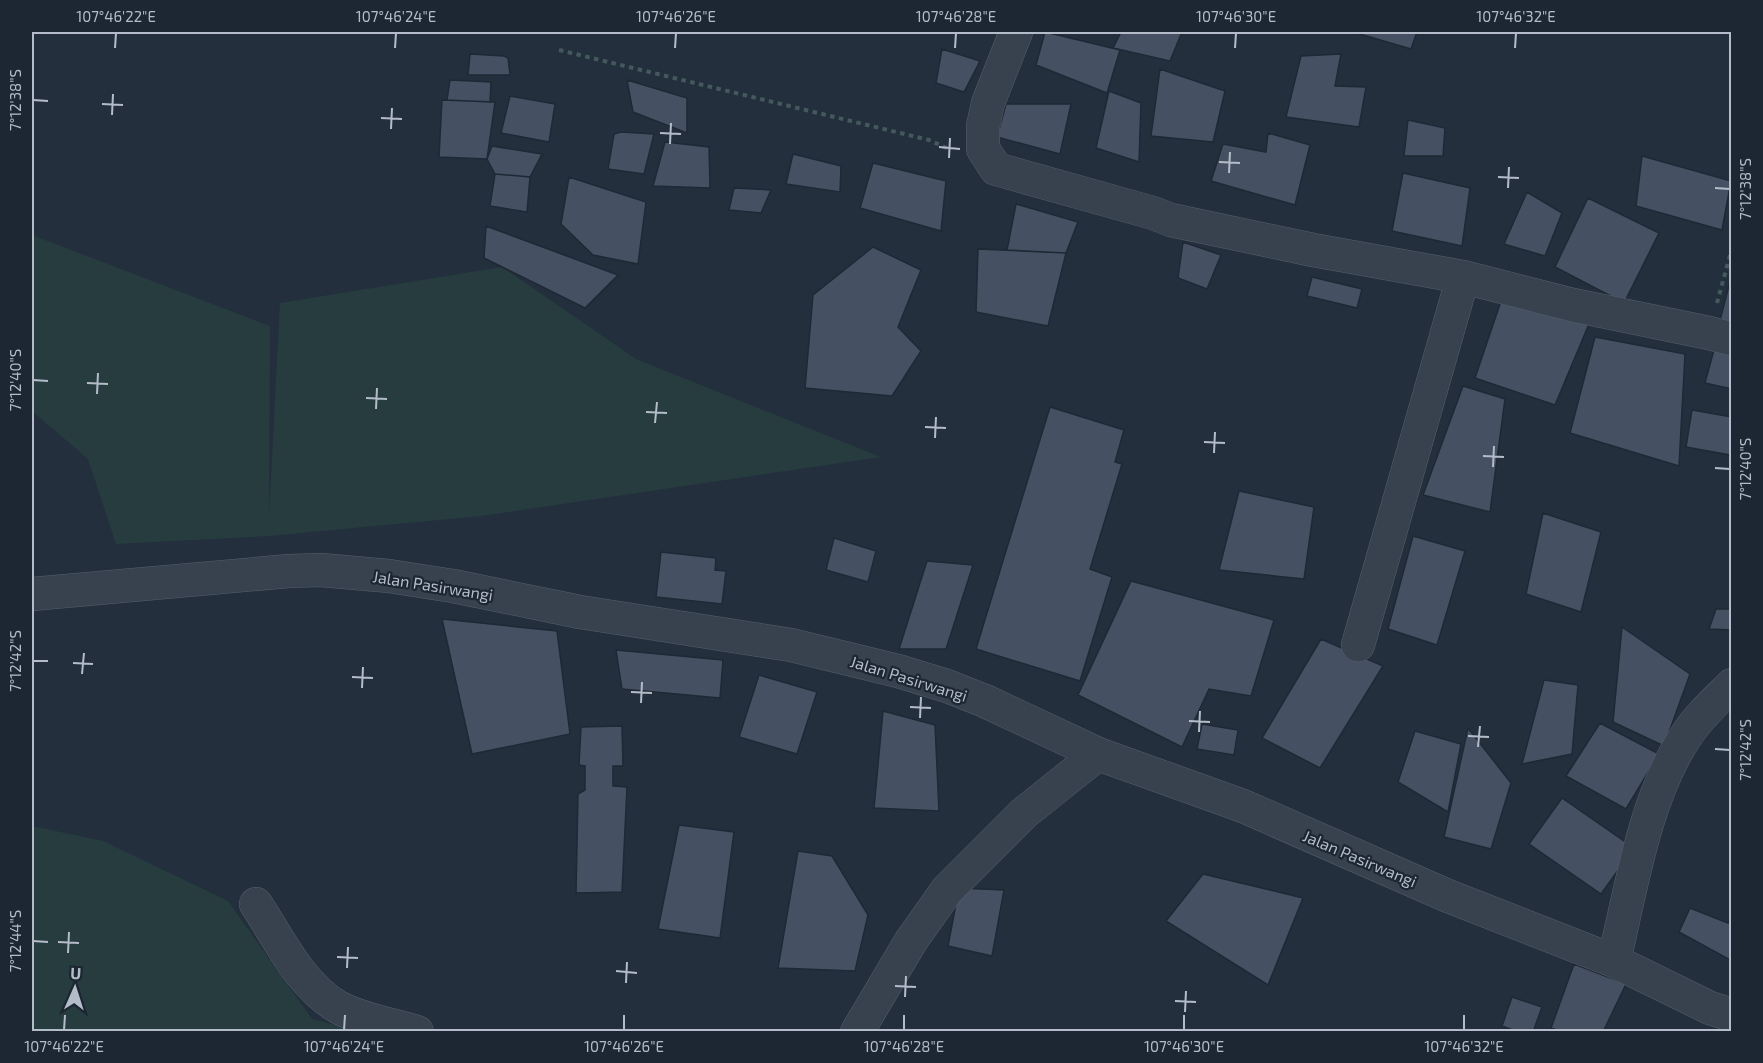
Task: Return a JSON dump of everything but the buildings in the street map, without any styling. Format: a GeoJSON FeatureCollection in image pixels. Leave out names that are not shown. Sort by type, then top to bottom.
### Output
{"type":"FeatureCollection","features":[{"type":"Feature","properties":{"kind":"street"},"geometry":{"type":"LineString","coordinates":[[1016,32],[988,103],[983,126],[983,149],[996,169],[1171,220],[1313,250],[1463,277],[1573,305],[1720,336]]}},
{"type":"Feature","properties":{"kind":"street"},"geometry":{"type":"LineString","coordinates":[[1358,645],[1463,277]]}},
{"type":"Feature","properties":{"kind":"street","name":"Jalan Pasirwangi"},"geometry":{"type":"LineString","coordinates":[[32,594],[289,571],[321,570],[389,576],[453,586],[580,612],[790,645],[898,671],[985,701],[1098,754],[1243,806],[1448,896],[1614,961],[1716,1018]]}},
{"type":"Feature","properties":{"kind":"street"},"geometry":{"type":"LineString","coordinates":[[1614,961],[1644,833],[1662,778],[1686,735],[1731,685]]}},
{"type":"Feature","properties":{"kind":"street"},"geometry":{"type":"LineString","coordinates":[[857,1032],[911,941],[946,890],[1024,813],[1098,754]]}},
{"type":"Feature","properties":{"kind":"street"},"geometry":{"type":"LineString","coordinates":[[256,904],[298,970],[321,995],[340,1008],[371,1020],[417,1032]]}},
{"type":"Feature","properties":{"kind":"path"},"geometry":{"type":"LineString","coordinates":[[559,50],[929,140]]}},
{"type":"Feature","properties":{"kind":"path"},"geometry":{"type":"LineString","coordinates":[[1720,336],[1731,248]]}},
{"type":"Feature","properties":{"kind":"green space"},"geometry":{"type":"Polygon","coordinates":[[[32,235],[270,326],[269,516],[280,303],[502,267],[636,359],[881,457],[481,516],[269,536],[116,544],[88,459],[32,411],[32,235]]]}},
{"type":"Feature","properties":{"kind":"green space"},"geometry":{"type":"Polygon","coordinates":[[[32,826],[103,841],[228,901],[312,1019],[361,1031],[32,1031],[32,826]]]}}]}
